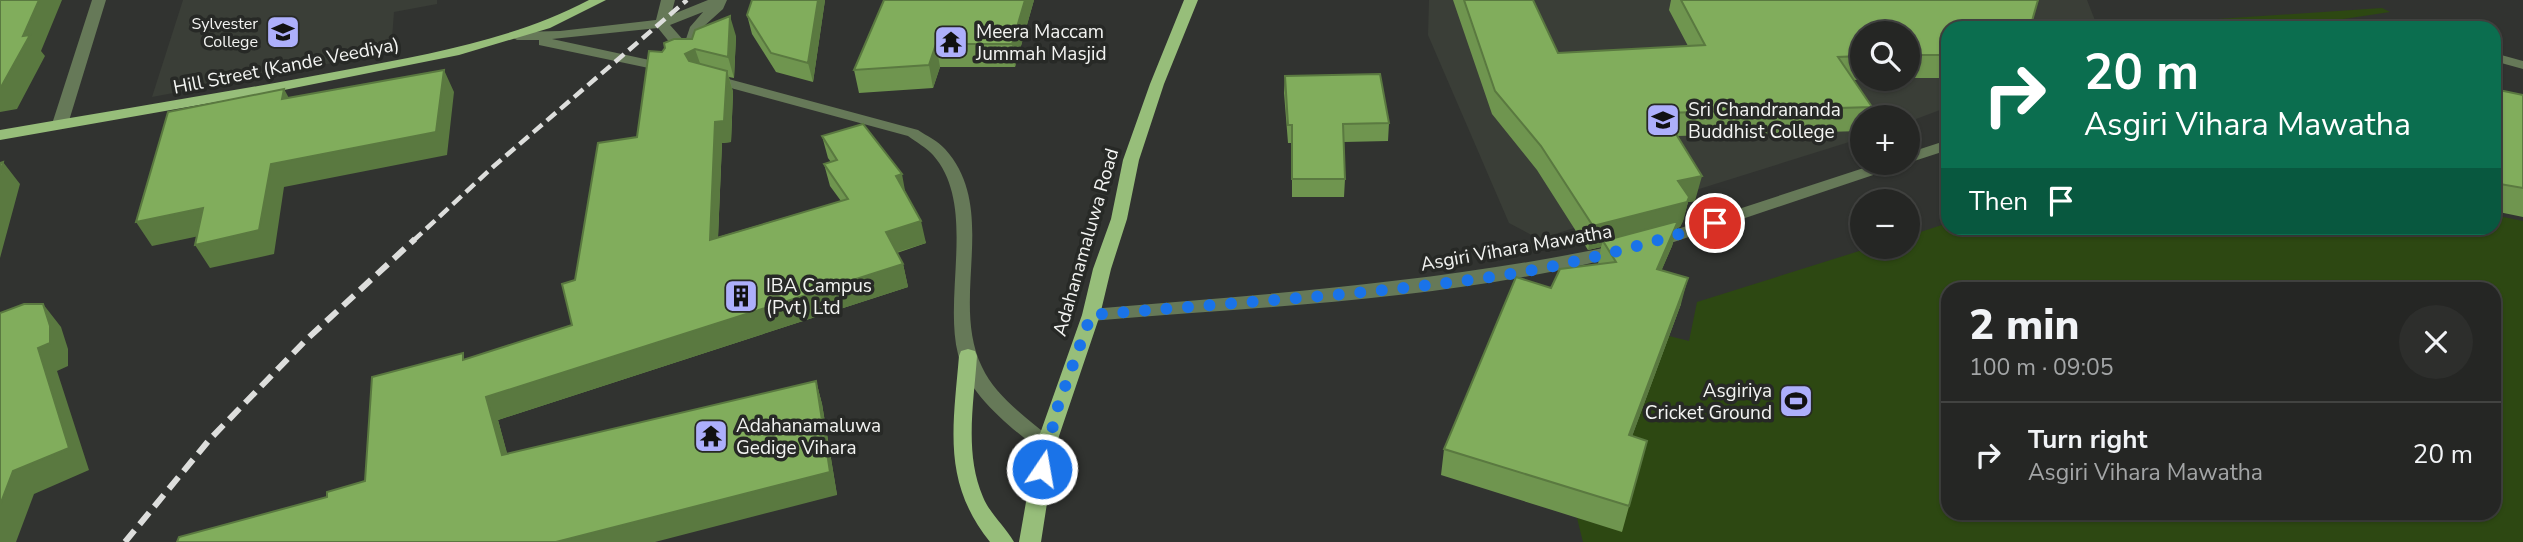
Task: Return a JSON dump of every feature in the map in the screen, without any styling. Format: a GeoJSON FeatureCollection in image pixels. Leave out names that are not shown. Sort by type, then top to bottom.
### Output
{"type":"FeatureCollection","features":[{"type":"Feature","properties":{"kind":"main road","name":"Hill Street (Kande Veediya)"},"geometry":{"type":"LineString","coordinates":[[0,135],[279,88],[517,36],[575,14],[599,0]]}},
{"type":"Feature","properties":{"kind":"main road","name":"Adahanamaluwa Road"},"geometry":{"type":"LineString","coordinates":[[1030,542],[1046,445],[1091,315],[1102,268],[1119,219],[1131,160],[1157,84],[1191,0]]}},
{"type":"Feature","properties":{"kind":"main road"},"geometry":{"type":"LineString","coordinates":[[968,356],[962,469],[970,497],[984,523],[1003,542]]}},
{"type":"Feature","properties":{"kind":"street"},"geometry":{"type":"LineString","coordinates":[[60,124],[99,0]]}},
{"type":"Feature","properties":{"kind":"street"},"geometry":{"type":"LineString","coordinates":[[662,23],[668,0]]}},
{"type":"Feature","properties":{"kind":"street"},"geometry":{"type":"LineString","coordinates":[[517,36],[560,35],[662,23],[720,0]]}},
{"type":"Feature","properties":{"kind":"street"},"geometry":{"type":"LineString","coordinates":[[662,23],[690,55],[690,41],[696,27],[705,16],[727,0]]}},
{"type":"Feature","properties":{"kind":"street"},"geometry":{"type":"LineString","coordinates":[[517,36],[663,67]]}},
{"type":"Feature","properties":{"kind":"street"},"geometry":{"type":"LineString","coordinates":[[2501,59],[2523,65]]}},
{"type":"Feature","properties":{"kind":"street"},"geometry":{"type":"LineString","coordinates":[[705,76],[913,133],[938,149],[951,167],[964,223],[961,289],[968,356],[994,401],[1046,445]]}},
{"type":"Feature","properties":{"kind":"street"},"geometry":{"type":"LineString","coordinates":[[1920,154],[1941,147]]}},
{"type":"Feature","properties":{"kind":"street","name":"Asgiri Vihara Mawatha"},"geometry":{"type":"LineString","coordinates":[[1091,315],[1462,281],[1572,262],[1644,245],[1858,175]]}},
{"type":"Feature","properties":{"kind":"shaded area","name":"Sylvester College"},"geometry":{"type":"Polygon","coordinates":[[[183,0],[437,0],[437,4],[394,12],[391,52],[152,97],[183,0]]]}},
{"type":"Feature","properties":{"kind":"shaded area","name":"Sri Chandrananda Buddhist College"},"geometry":{"type":"Polygon","coordinates":[[[1429,0],[2087,0],[2095,21],[1941,21],[1941,110],[1920,118],[1920,105],[1850,105],[1850,142],[1539,239],[1509,223],[1428,35],[1429,0]]]}},
{"type":"Feature","properties":{"kind":"green space"},"geometry":{"type":"Polygon","coordinates":[[[2382,8],[2390,12],[2330,21],[2188,21],[2382,8]]]}},
{"type":"Feature","properties":{"kind":"green space","name":"Asgiriya Cricket Ground"},"geometry":{"type":"Polygon","coordinates":[[[2501,216],[2523,221],[2523,542],[1583,542],[1577,518],[1622,531],[1623,461],[1669,336],[1689,341],[1697,302],[1850,254],[1850,259],[1920,259],[1920,232],[1941,225],[1941,235],[2501,235],[2501,216]]]}},
{"type":"Feature","properties":{"kind":"building"},"geometry":{"type":"Polygon","coordinates":[[[0,0],[39,0],[23,36],[30,35],[1,87],[0,87],[0,0]]]}},
{"type":"Feature","properties":{"kind":"building"},"geometry":{"type":"Polygon","coordinates":[[[752,0],[818,0],[808,63],[771,53],[747,15],[752,0]]]}},
{"type":"Feature","properties":{"kind":"building","name":"Meera Maccam Jummah Masjid"},"geometry":{"type":"Polygon","coordinates":[[[884,0],[1025,0],[1012,44],[936,44],[929,65],[854,70],[884,0]]]}},
{"type":"Feature","properties":{"kind":"building"},"geometry":{"type":"Polygon","coordinates":[[[1464,0],[1533,0],[1558,53],[1705,45],[1681,0],[2038,0],[2032,21],[1941,21],[1941,55],[1920,55],[1920,21],[1850,21],[1850,56],[1838,57],[1850,75],[1850,91],[1861,91],[1871,105],[1663,113],[1702,176],[1678,181],[1689,197],[1687,202],[1593,226],[1541,146],[1495,91],[1464,0]]]}},
{"type":"Feature","properties":{"kind":"building"},"geometry":{"type":"Polygon","coordinates":[[[730,16],[728,57],[695,49],[685,54],[689,61],[727,71],[724,121],[715,122],[710,240],[848,199],[824,164],[837,160],[822,136],[863,124],[902,174],[896,176],[921,221],[886,232],[903,264],[486,397],[502,455],[816,381],[830,472],[556,542],[177,542],[179,537],[327,497],[327,492],[365,481],[372,377],[463,353],[463,360],[572,325],[562,284],[575,280],[598,143],[637,137],[649,51],[662,52],[664,43],[674,39],[692,39],[695,30],[730,16]]]}},
{"type":"Feature","properties":{"kind":"building"},"geometry":{"type":"Polygon","coordinates":[[[444,70],[436,132],[271,164],[259,230],[195,245],[203,208],[136,222],[168,112],[284,89],[282,99],[444,70]]]}},
{"type":"Feature","properties":{"kind":"building"},"geometry":{"type":"Polygon","coordinates":[[[1380,74],[1389,123],[1343,124],[1345,179],[1292,179],[1292,125],[1288,125],[1285,76],[1380,74]]]}},
{"type":"Feature","properties":{"kind":"building"},"geometry":{"type":"Polygon","coordinates":[[[2501,90],[2523,95],[2523,188],[2501,184],[2501,90]]]}},
{"type":"Feature","properties":{"kind":"building"},"geometry":{"type":"Polygon","coordinates":[[[1678,221],[1657,269],[1688,278],[1629,435],[1647,441],[1629,506],[1444,449],[1516,277],[1551,288],[1560,269],[1616,262],[1603,241],[1678,221]]]}},
{"type":"Feature","properties":{"kind":"building"},"geometry":{"type":"Polygon","coordinates":[[[24,304],[43,304],[50,326],[50,343],[38,348],[69,448],[13,471],[0,505],[0,313],[24,304]]]}},
{"type":"Feature","properties":{"kind":"railway"},"geometry":{"type":"LineString","coordinates":[[413,241],[494,166],[687,0]]}},
{"type":"Feature","properties":{"kind":"railway"},"geometry":{"type":"LineString","coordinates":[[125,542],[210,439],[306,340],[415,239]]}},
{"type":"Feature","properties":{"kind":"place","name":"Sylvester College"},"geometry":{"type":"Point","coordinates":[283,32]}},
{"type":"Feature","properties":{"kind":"place","name":"Meera Maccam Jummah Masjid"},"geometry":{"type":"Point","coordinates":[951,42]}},
{"type":"Feature","properties":{"kind":"place","name":"Sri Chandrananda Buddhist College"},"geometry":{"type":"Point","coordinates":[1663,120]}},
{"type":"Feature","properties":{"kind":"place","name":"IBA Campus (Pvt) Ltd"},"geometry":{"type":"Point","coordinates":[741,296]}},
{"type":"Feature","properties":{"kind":"place","name":"Asgiriya Cricket Ground"},"geometry":{"type":"Point","coordinates":[1796,401]}},
{"type":"Feature","properties":{"kind":"place","name":"Adahanamaluwa Gedige Vihara"},"geometry":{"type":"Point","coordinates":[711,436]}},
{"type":"Feature","properties":{"kind":"route"},"geometry":{"type":"LineString","coordinates":[[1042,469],[1058,406],[1091,315],[1462,281],[1572,262],[1644,245],[1715,223]]}}]}
